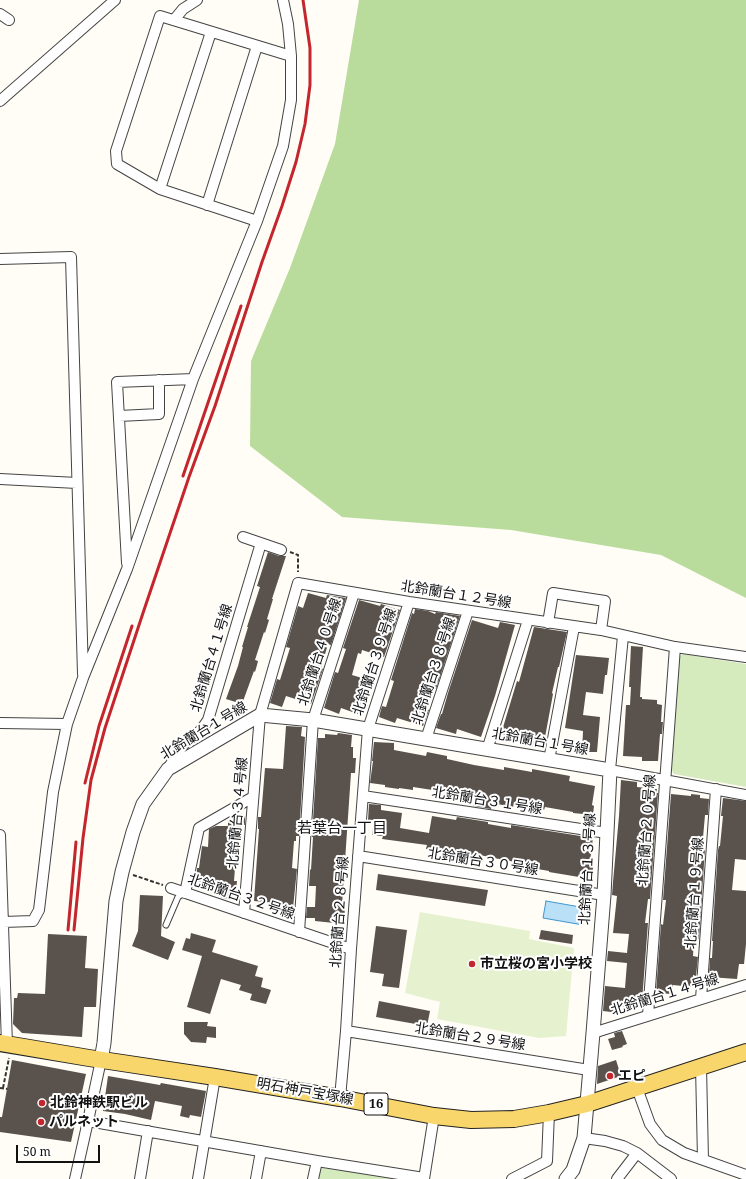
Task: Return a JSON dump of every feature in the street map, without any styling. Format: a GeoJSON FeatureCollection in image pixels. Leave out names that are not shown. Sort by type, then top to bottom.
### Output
{"type":"FeatureCollection","features":[{"type":"Feature","properties":{"kind":"main road","name":"明石神戸宝塚線"},"geometry":{"type":"LineString","coordinates":[[6,1048],[215,1077],[340,1098],[434,1116],[470,1120],[514,1119],[587,1104],[746,1052]]}},
{"type":"Feature","properties":{"kind":"street"},"geometry":{"type":"LineString","coordinates":[[0,101],[115,0]]}},
{"type":"Feature","properties":{"kind":"street"},"geometry":{"type":"LineString","coordinates":[[174,20],[183,9],[198,0]]}},
{"type":"Feature","properties":{"kind":"street"},"geometry":{"type":"LineString","coordinates":[[3,922],[33,921],[39,910],[53,792],[67,724],[83,678],[127,569],[194,379],[257,222],[283,146],[291,100],[291,56],[288,24],[283,0]]}},
{"type":"Feature","properties":{"kind":"street"},"geometry":{"type":"LineString","coordinates":[[0,14],[9,20]]}},
{"type":"Feature","properties":{"kind":"street"},"geometry":{"type":"LineString","coordinates":[[257,222],[160,189],[118,164],[116,151],[160,16],[291,56]]}},
{"type":"Feature","properties":{"kind":"street"},"geometry":{"type":"LineString","coordinates":[[160,189],[211,32]]}},
{"type":"Feature","properties":{"kind":"street"},"geometry":{"type":"LineString","coordinates":[[207,205],[257,46]]}},
{"type":"Feature","properties":{"kind":"street"},"geometry":{"type":"LineString","coordinates":[[0,259],[71,257],[83,678]]}},
{"type":"Feature","properties":{"kind":"street"},"geometry":{"type":"LineString","coordinates":[[127,569],[117,382],[194,379]]}},
{"type":"Feature","properties":{"kind":"street"},"geometry":{"type":"LineString","coordinates":[[119,416],[159,414],[159,380]]}},
{"type":"Feature","properties":{"kind":"street"},"geometry":{"type":"LineString","coordinates":[[0,479],[77,483]]}},
{"type":"Feature","properties":{"kind":"street"},"geometry":{"type":"LineString","coordinates":[[242,536],[281,550]]}},
{"type":"Feature","properties":{"kind":"street","name":"北鈴蘭台４１号線"},"geometry":{"type":"LineString","coordinates":[[168,769],[183,745],[201,730],[208,720],[261,543]]}},
{"type":"Feature","properties":{"kind":"street"},"geometry":{"type":"LineString","coordinates":[[260,716],[298,583]]}},
{"type":"Feature","properties":{"kind":"street","name":"北鈴蘭台１２号線"},"geometry":{"type":"LineString","coordinates":[[298,583],[409,602],[601,630],[675,647],[746,657]]}},
{"type":"Feature","properties":{"kind":"street","name":"北鈴蘭台４０号線"},"geometry":{"type":"LineString","coordinates":[[299,932],[313,720],[354,593]]}},
{"type":"Feature","properties":{"kind":"street"},"geometry":{"type":"LineString","coordinates":[[548,623],[553,593],[605,601],[601,630]]}},
{"type":"Feature","properties":{"kind":"street","name":"北鈴蘭台３９号線"},"geometry":{"type":"LineString","coordinates":[[368,729],[409,602]]}},
{"type":"Feature","properties":{"kind":"street","name":"北鈴蘭台３８号線"},"geometry":{"type":"LineString","coordinates":[[426,739],[468,611]]}},
{"type":"Feature","properties":{"kind":"street"},"geometry":{"type":"LineString","coordinates":[[487,750],[528,620]]}},
{"type":"Feature","properties":{"kind":"street"},"geometry":{"type":"LineString","coordinates":[[549,760],[574,627]]}},
{"type":"Feature","properties":{"kind":"street","name":"北鈴蘭台１３号線"},"geometry":{"type":"LineString","coordinates":[[566,1179],[573,1170],[584,1138],[604,895],[610,770],[623,636]]}},
{"type":"Feature","properties":{"kind":"street","name":"北鈴蘭台２０号線"},"geometry":{"type":"LineString","coordinates":[[648,1015],[675,647]]}},
{"type":"Feature","properties":{"kind":"street","name":"北鈴蘭台１号線"},"geometry":{"type":"LineString","coordinates":[[75,1179],[104,1043],[116,901],[133,832],[143,804],[168,769],[260,716],[313,720],[610,770],[746,795]]}},
{"type":"Feature","properties":{"kind":"street","name":"北鈴蘭台３４号線"},"geometry":{"type":"LineString","coordinates":[[244,913],[260,716]]}},
{"type":"Feature","properties":{"kind":"street"},"geometry":{"type":"LineString","coordinates":[[0,723],[67,724]]}},
{"type":"Feature","properties":{"kind":"street","name":"北鈴蘭台２８号線"},"geometry":{"type":"LineString","coordinates":[[340,1098],[368,729]]}},
{"type":"Feature","properties":{"kind":"street","name":"北鈴蘭台１９号線"},"geometry":{"type":"LineString","coordinates":[[701,999],[716,789]]}},
{"type":"Feature","properties":{"kind":"street","name":"北鈴蘭台３１号線"},"geometry":{"type":"LineString","coordinates":[[363,796],[607,833]]}},
{"type":"Feature","properties":{"kind":"street"},"geometry":{"type":"LineString","coordinates":[[185,893],[199,828],[253,797]]}},
{"type":"Feature","properties":{"kind":"street"},"geometry":{"type":"LineString","coordinates":[[0,835],[6,1048]]}},
{"type":"Feature","properties":{"kind":"street","name":"北鈴蘭台３０号線"},"geometry":{"type":"LineString","coordinates":[[358,856],[604,895]]}},
{"type":"Feature","properties":{"kind":"street","name":"北鈴蘭台３２号線"},"geometry":{"type":"LineString","coordinates":[[171,888],[351,949]]}},
{"type":"Feature","properties":{"kind":"street","name":"北鈴蘭台１４号線"},"geometry":{"type":"LineString","coordinates":[[593,1033],[746,985]]}},
{"type":"Feature","properties":{"kind":"street","name":"北鈴蘭台２９号線"},"geometry":{"type":"LineString","coordinates":[[346,1031],[590,1070]]}},
{"type":"Feature","properties":{"kind":"street"},"geometry":{"type":"LineString","coordinates":[[701,1066],[703,1160]]}},
{"type":"Feature","properties":{"kind":"street"},"geometry":{"type":"LineString","coordinates":[[198,1179],[215,1077]]}},
{"type":"Feature","properties":{"kind":"street"},"geometry":{"type":"LineString","coordinates":[[637,1088],[650,1124],[662,1140],[684,1153],[746,1175]]}},
{"type":"Feature","properties":{"kind":"street"},"geometry":{"type":"LineString","coordinates":[[512,1179],[547,1161],[549,1113]]}},
{"type":"Feature","properties":{"kind":"street"},"geometry":{"type":"LineString","coordinates":[[88,1121],[424,1179],[434,1116]]}},
{"type":"Feature","properties":{"kind":"street"},"geometry":{"type":"LineString","coordinates":[[140,1179],[148,1131]]}},
{"type":"Feature","properties":{"kind":"street"},"geometry":{"type":"LineString","coordinates":[[584,1138],[605,1141],[623,1146],[636,1153],[671,1179]]}},
{"type":"Feature","properties":{"kind":"street"},"geometry":{"type":"LineString","coordinates":[[256,1179],[261,1151]]}},
{"type":"Feature","properties":{"kind":"street"},"geometry":{"type":"LineString","coordinates":[[617,1179],[636,1153]]}},
{"type":"Feature","properties":{"kind":"street"},"geometry":{"type":"LineString","coordinates":[[313,1179],[316,1161]]}},
{"type":"Feature","properties":{"kind":"lane"},"geometry":{"type":"LineString","coordinates":[[166,925],[178,897],[185,893]]}},
{"type":"Feature","properties":{"kind":"path"},"geometry":{"type":"LineString","coordinates":[[281,550],[298,555],[298,583]]}},
{"type":"Feature","properties":{"kind":"path","name":"北鈴蘭台３２号線"},"geometry":{"type":"LineString","coordinates":[[122,872],[171,888]]}},
{"type":"Feature","properties":{"kind":"path"},"geometry":{"type":"LineString","coordinates":[[3,1088],[6,1048]]}},
{"type":"Feature","properties":{"kind":"path"},"geometry":{"type":"LineString","coordinates":[[0,1088],[7,1089]]}},
{"type":"Feature","properties":{"kind":"green space"},"geometry":{"type":"Polygon","coordinates":[[[359,0],[746,0],[746,598],[661,555],[511,530],[342,517],[250,446],[251,361],[290,268],[335,144],[359,0]]]}},
{"type":"Feature","properties":{"kind":"green space"},"geometry":{"type":"Polygon","coordinates":[[[683,654],[746,664],[746,787],[674,774],[670,767],[679,657],[683,654]]]}},
{"type":"Feature","properties":{"kind":"green space"},"geometry":{"type":"Polygon","coordinates":[[[420,912],[530,931],[529,939],[574,948],[566,1036],[539,1038],[437,1019],[440,1002],[405,993],[420,912]]]}},
{"type":"Feature","properties":{"kind":"green space"},"geometry":{"type":"Polygon","coordinates":[[[322,1168],[403,1179],[317,1179],[319,1171],[322,1168]]]}},
{"type":"Feature","properties":{"kind":"water"},"geometry":{"type":"Polygon","coordinates":[[[546,901],[586,908],[583,925],[543,918],[546,901]]]}},
{"type":"Feature","properties":{"kind":"building"},"geometry":{"type":"Polygon","coordinates":[[[268,552],[279,556],[286,556],[272,599],[267,619],[269,620],[255,660],[258,661],[255,672],[254,671],[242,704],[226,699],[238,666],[247,627],[260,587],[257,586],[268,552]]]}},
{"type":"Feature","properties":{"kind":"building"},"geometry":{"type":"Polygon","coordinates":[[[308,593],[326,598],[327,595],[346,598],[331,645],[328,644],[321,668],[323,669],[311,704],[286,696],[282,707],[270,703],[277,679],[280,680],[290,648],[286,647],[298,606],[303,608],[308,593]]]}},
{"type":"Feature","properties":{"kind":"building"},"geometry":{"type":"Polygon","coordinates":[[[359,600],[380,606],[381,604],[400,610],[384,657],[362,650],[361,654],[358,653],[352,675],[372,681],[364,705],[359,705],[358,714],[341,708],[339,714],[324,708],[335,672],[338,673],[346,649],[343,648],[359,600]]]}},
{"type":"Feature","properties":{"kind":"building"},"geometry":{"type":"Polygon","coordinates":[[[415,609],[428,611],[435,614],[436,612],[460,616],[436,689],[422,685],[415,706],[429,710],[423,726],[397,718],[395,723],[379,717],[382,706],[386,707],[394,681],[391,680],[412,613],[414,614],[415,609]]]}},
{"type":"Feature","properties":{"kind":"building"},"geometry":{"type":"Polygon","coordinates":[[[472,620],[498,628],[500,622],[515,625],[495,696],[481,737],[457,729],[456,734],[436,728],[442,714],[472,620]]]}},
{"type":"Feature","properties":{"kind":"building"},"geometry":{"type":"Polygon","coordinates":[[[534,627],[567,632],[552,693],[543,748],[531,746],[501,734],[517,681],[519,682],[534,627]]]}},
{"type":"Feature","properties":{"kind":"building"},"geometry":{"type":"Polygon","coordinates":[[[631,646],[643,647],[640,697],[642,697],[642,699],[657,700],[657,704],[662,705],[661,722],[663,722],[662,734],[660,734],[658,761],[642,761],[642,757],[623,756],[626,705],[630,705],[631,687],[629,687],[631,646]]]}},
{"type":"Feature","properties":{"kind":"building"},"geometry":{"type":"Polygon","coordinates":[[[576,655],[609,658],[603,694],[586,692],[583,715],[600,717],[597,752],[582,752],[583,731],[565,728],[576,655]]]}},
{"type":"Feature","properties":{"kind":"building"},"geometry":{"type":"Polygon","coordinates":[[[286,726],[302,727],[301,736],[305,737],[299,836],[296,836],[296,841],[294,841],[292,868],[297,869],[293,908],[275,907],[276,903],[254,901],[259,829],[258,817],[261,817],[265,768],[283,769],[286,726]]]}},
{"type":"Feature","properties":{"kind":"building"},"geometry":{"type":"Polygon","coordinates":[[[338,733],[352,735],[351,747],[353,747],[353,758],[356,758],[355,773],[351,773],[342,905],[345,905],[344,924],[315,921],[315,918],[306,918],[307,907],[315,907],[316,886],[309,886],[318,738],[325,738],[325,734],[337,735],[338,733]]]}},
{"type":"Feature","properties":{"kind":"building"},"geometry":{"type":"Polygon","coordinates":[[[374,742],[394,743],[394,750],[426,756],[427,752],[447,756],[447,759],[474,765],[504,770],[504,767],[532,772],[532,769],[570,776],[569,781],[595,786],[592,805],[594,806],[593,815],[573,813],[545,807],[544,810],[514,804],[513,807],[492,803],[491,809],[473,806],[475,798],[413,787],[413,790],[399,789],[370,783],[374,742]]]}},
{"type":"Feature","properties":{"kind":"building"},"geometry":{"type":"Polygon","coordinates":[[[621,780],[637,782],[637,787],[657,789],[656,793],[658,793],[650,899],[648,899],[645,923],[648,923],[642,1001],[636,1001],[635,1009],[620,1007],[619,1013],[603,1011],[605,986],[625,988],[627,963],[607,961],[608,951],[627,953],[629,934],[613,933],[617,896],[612,895],[621,780]]]}},
{"type":"Feature","properties":{"kind":"building"},"geometry":{"type":"Polygon","coordinates":[[[671,794],[691,796],[691,794],[700,795],[700,798],[709,799],[708,815],[705,815],[702,849],[705,849],[699,939],[694,939],[693,956],[698,957],[696,976],[693,975],[692,987],[673,985],[672,994],[656,993],[661,924],[663,925],[666,900],[663,900],[671,794]]]}},
{"type":"Feature","properties":{"kind":"building"},"geometry":{"type":"Polygon","coordinates":[[[723,798],[746,801],[746,860],[735,859],[732,890],[746,891],[746,944],[744,964],[739,964],[737,979],[709,977],[710,958],[712,958],[718,850],[720,846],[723,816],[721,816],[723,798]]]}},
{"type":"Feature","properties":{"kind":"building"},"geometry":{"type":"Polygon","coordinates":[[[369,804],[381,805],[381,810],[402,813],[400,828],[429,833],[432,816],[456,820],[457,817],[488,822],[488,824],[511,828],[511,825],[593,838],[590,862],[594,863],[591,879],[549,872],[526,867],[526,864],[475,854],[475,856],[426,849],[427,845],[382,839],[383,836],[372,835],[374,820],[368,820],[369,804]]]}},
{"type":"Feature","properties":{"kind":"building"},"geometry":{"type":"Polygon","coordinates":[[[234,816],[245,816],[245,825],[241,825],[240,842],[234,841],[233,868],[235,868],[234,881],[237,881],[235,899],[221,898],[222,889],[218,889],[219,885],[196,883],[197,868],[199,868],[202,846],[208,847],[209,829],[216,826],[228,826],[228,819],[234,816]]]}},
{"type":"Feature","properties":{"kind":"building"},"geometry":{"type":"Polygon","coordinates":[[[378,874],[488,890],[485,906],[376,890],[378,874]]]}},
{"type":"Feature","properties":{"kind":"building"},"geometry":{"type":"Polygon","coordinates":[[[140,895],[163,896],[161,936],[175,942],[168,960],[132,946],[138,931],[140,895]]]}},
{"type":"Feature","properties":{"kind":"building"},"geometry":{"type":"Polygon","coordinates":[[[376,926],[407,930],[399,988],[382,986],[384,974],[370,972],[376,926]]]}},
{"type":"Feature","properties":{"kind":"building"},"geometry":{"type":"Polygon","coordinates":[[[541,930],[573,935],[572,944],[539,939],[541,930]]]}},
{"type":"Feature","properties":{"kind":"building"},"geometry":{"type":"Polygon","coordinates":[[[191,933],[216,940],[212,952],[258,966],[255,976],[263,978],[261,987],[271,990],[266,1004],[250,1000],[252,994],[239,990],[241,985],[221,979],[210,1014],[187,1007],[202,956],[182,950],[186,938],[190,939],[191,933]]]}},
{"type":"Feature","properties":{"kind":"building"},"geometry":{"type":"Polygon","coordinates":[[[48,934],[87,936],[85,968],[98,969],[96,1007],[84,1007],[82,1037],[22,1033],[13,1024],[14,998],[17,998],[18,993],[45,994],[48,934]]]}},
{"type":"Feature","properties":{"kind":"building"},"geometry":{"type":"Polygon","coordinates":[[[379,1001],[430,1011],[427,1026],[376,1017],[379,1001]]]}},
{"type":"Feature","properties":{"kind":"building"},"geometry":{"type":"Polygon","coordinates":[[[184,1022],[208,1022],[207,1026],[216,1027],[216,1038],[207,1037],[206,1043],[191,1042],[184,1034],[184,1022]]]}},
{"type":"Feature","properties":{"kind":"building"},"geometry":{"type":"Polygon","coordinates":[[[622,1031],[627,1044],[622,1046],[623,1047],[612,1050],[608,1039],[615,1037],[614,1033],[622,1031]]]}},
{"type":"Feature","properties":{"kind":"building","name":"北鈴神鉄駅ビル"},"geometry":{"type":"Polygon","coordinates":[[[12,1060],[86,1074],[71,1142],[0,1132],[0,1117],[2,1117],[12,1060]]]}},
{"type":"Feature","properties":{"kind":"building"},"geometry":{"type":"Polygon","coordinates":[[[616,1060],[621,1076],[597,1084],[598,1066],[616,1060]]]}},
{"type":"Feature","properties":{"kind":"building"},"geometry":{"type":"Polygon","coordinates":[[[108,1076],[206,1091],[201,1117],[190,1115],[189,1118],[180,1116],[182,1106],[155,1101],[151,1120],[103,1111],[108,1076]]]}},
{"type":"Feature","properties":{"kind":"railway"},"geometry":{"type":"LineString","coordinates":[[74,930],[83,838],[91,780],[105,728],[189,477],[215,406],[296,162],[305,124],[310,85],[310,48],[303,0]]}},
{"type":"Feature","properties":{"kind":"railway"},"geometry":{"type":"LineString","coordinates":[[183,476],[241,306]]}},
{"type":"Feature","properties":{"kind":"railway"},"geometry":{"type":"LineString","coordinates":[[85,783],[99,726],[132,626]]}},
{"type":"Feature","properties":{"kind":"railway"},"geometry":{"type":"LineString","coordinates":[[68,930],[76,842]]}},
{"type":"Feature","properties":{"kind":"place","name":"市立桜の宮小学校"},"geometry":{"type":"Point","coordinates":[472,964]}},
{"type":"Feature","properties":{"kind":"place","name":"エピ"},"geometry":{"type":"Point","coordinates":[610,1076]}},
{"type":"Feature","properties":{"kind":"place","name":"北鈴神鉄駅ビル"},"geometry":{"type":"Point","coordinates":[42,1103]}},
{"type":"Feature","properties":{"kind":"place","name":"パルネット"},"geometry":{"type":"Point","coordinates":[41,1122]}},
{"type":"Feature","properties":{"kind":"district","name":"若葉台一丁目"},"geometry":{"type":"Point","coordinates":[342,829]}}]}
